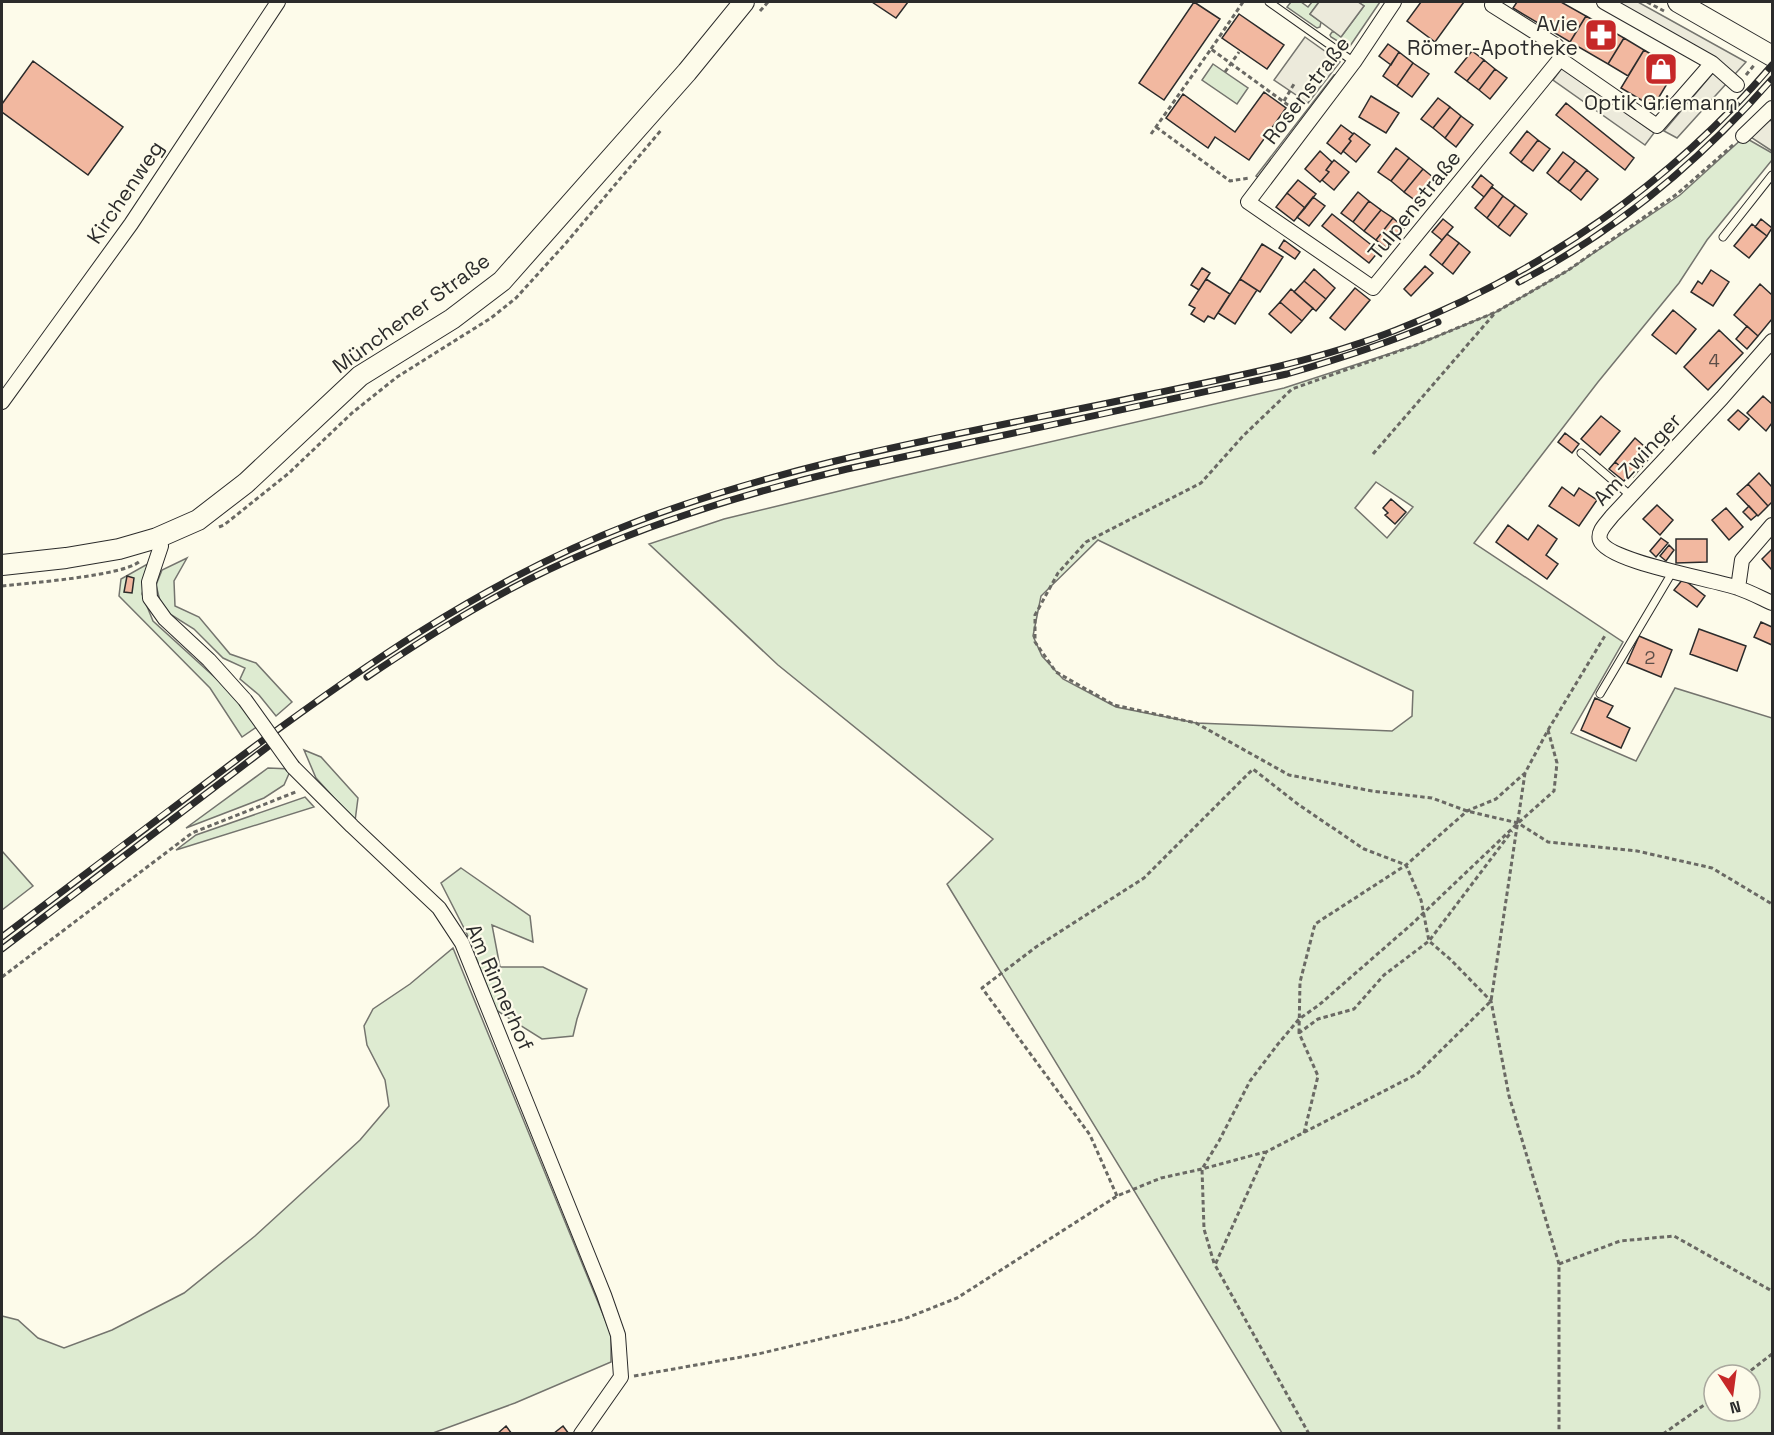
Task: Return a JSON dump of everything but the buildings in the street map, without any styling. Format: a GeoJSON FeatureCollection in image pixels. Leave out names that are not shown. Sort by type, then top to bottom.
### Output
{"type":"FeatureCollection","features":[{"type":"Feature","properties":{"kind":"street","name":"Kirchenweg"},"geometry":{"type":"LineString","coordinates":[[2,402],[131,224],[278,2]]}},
{"type":"Feature","properties":{"kind":"street","name":"Münchener Straße"},"geometry":{"type":"LineString","coordinates":[[2,565],[119,549],[157,538],[198,520],[206,514],[246,483],[360,376],[452,319],[502,281],[687,72],[744,2]]}},
{"type":"Feature","properties":{"kind":"street","name":"Rosenstraße"},"geometry":{"type":"LineString","coordinates":[[1248,202],[1354,62],[1394,2]]}},
{"type":"Feature","properties":{"kind":"street"},"geometry":{"type":"LineString","coordinates":[[1604,2],[1712,63],[1737,85]]}},
{"type":"Feature","properties":{"kind":"street"},"geometry":{"type":"LineString","coordinates":[[1678,2],[1773,56]]}},
{"type":"Feature","properties":{"kind":"street"},"geometry":{"type":"LineString","coordinates":[[1492,5],[1557,46],[1560,59],[1617,103],[1658,126],[1712,63]]}},
{"type":"Feature","properties":{"kind":"street","name":"Tulpenstraße"},"geometry":{"type":"LineString","coordinates":[[1248,202],[1373,288],[1560,59]]}},
{"type":"Feature","properties":{"kind":"street"},"geometry":{"type":"LineString","coordinates":[[1743,136],[1772,111]]}},
{"type":"Feature","properties":{"kind":"street","name":"Am Zwinger"},"geometry":{"type":"LineString","coordinates":[[1773,341],[1599,532],[1603,545],[1623,557],[1655,568],[1738,588],[1773,603]]}},
{"type":"Feature","properties":{"kind":"street"},"geometry":{"type":"LineString","coordinates":[[1738,588],[1742,560],[1773,525]]}},
{"type":"Feature","properties":{"kind":"street","name":"Am Rinnerhof"},"geometry":{"type":"LineString","coordinates":[[157,538],[161,546],[149,582],[150,598],[165,619],[209,660],[244,700],[293,767],[310,786],[439,908],[462,943],[618,1335],[621,1377],[581,1434]]}},
{"type":"Feature","properties":{"kind":"lane"},"geometry":{"type":"LineString","coordinates":[[1269,2],[1354,62]]}},
{"type":"Feature","properties":{"kind":"lane"},"geometry":{"type":"LineString","coordinates":[[1724,237],[1773,175]]}},
{"type":"Feature","properties":{"kind":"lane"},"geometry":{"type":"LineString","coordinates":[[1581,453],[1631,496]]}},
{"type":"Feature","properties":{"kind":"lane"},"geometry":{"type":"LineString","coordinates":[[1600,694],[1673,571]]}},
{"type":"Feature","properties":{"kind":"path"},"geometry":{"type":"LineString","coordinates":[[1151,134],[1243,2]]}},
{"type":"Feature","properties":{"kind":"path"},"geometry":{"type":"LineString","coordinates":[[1211,49],[1311,120]]}},
{"type":"Feature","properties":{"kind":"path"},"geometry":{"type":"LineString","coordinates":[[1225,72],[1239,52]]}},
{"type":"Feature","properties":{"kind":"path"},"geometry":{"type":"LineString","coordinates":[[1284,101],[1294,84]]}},
{"type":"Feature","properties":{"kind":"path"},"geometry":{"type":"LineString","coordinates":[[1156,126],[1230,181],[1253,177]]}},
{"type":"Feature","properties":{"kind":"path"},"geometry":{"type":"LineString","coordinates":[[1743,136],[1677,194],[1567,271],[1496,312],[1416,345],[1292,389],[1243,436],[1201,483],[1086,542],[1058,573],[1035,615],[1035,642],[1056,672],[1114,705],[1196,723],[1289,775],[1372,791],[1432,798],[1467,811],[1518,823],[1548,842],[1637,851],[1712,868],[1773,904]]}},
{"type":"Feature","properties":{"kind":"path"},"geometry":{"type":"LineString","coordinates":[[1373,454],[1496,312]]}},
{"type":"Feature","properties":{"kind":"path"},"geometry":{"type":"LineString","coordinates":[[1304,1133],[1318,1076],[1299,1033],[1300,982],[1316,924],[1406,865],[1467,811],[1496,799],[1525,773],[1606,634]]}},
{"type":"Feature","properties":{"kind":"path"},"geometry":{"type":"LineString","coordinates":[[1309,1434],[1215,1265],[1204,1229],[1202,1169],[1220,1141],[1250,1081],[1299,1019],[1328,997],[1554,791],[1557,763],[1548,730]]}},
{"type":"Feature","properties":{"kind":"path"},"geometry":{"type":"LineString","coordinates":[[1117,1196],[1090,1135],[982,988],[1036,947],[1144,878],[1253,769],[1299,805],[1364,849],[1406,865],[1421,900],[1430,941],[1491,1001]]}},
{"type":"Feature","properties":{"kind":"path"},"geometry":{"type":"LineString","coordinates":[[1525,773],[1491,1001],[1509,1096],[1559,1264],[1559,1434]]}},
{"type":"Feature","properties":{"kind":"path"},"geometry":{"type":"LineString","coordinates":[[2,977],[192,833],[310,786]]}},
{"type":"Feature","properties":{"kind":"path"},"geometry":{"type":"LineString","coordinates":[[1299,1033],[1318,1019],[1354,1010],[1384,975],[1430,941],[1518,823]]}},
{"type":"Feature","properties":{"kind":"path"},"geometry":{"type":"LineString","coordinates":[[635,1376],[758,1354],[904,1318],[957,1298],[1117,1196],[1161,1178],[1266,1152],[1417,1074],[1491,1001]]}},
{"type":"Feature","properties":{"kind":"path"},"geometry":{"type":"LineString","coordinates":[[1215,1265],[1266,1152]]}},
{"type":"Feature","properties":{"kind":"path"},"geometry":{"type":"LineString","coordinates":[[1559,1264],[1620,1241],[1674,1236],[1773,1291]]}},
{"type":"Feature","properties":{"kind":"path"},"geometry":{"type":"LineString","coordinates":[[1663,1434],[1702,1406]]}},
{"type":"Feature","properties":{"kind":"green space"},"geometry":{"type":"Polygon","coordinates":[[[1291,2],[1301,2],[1308,7],[1312,2],[1319,2],[1310,14],[1321,22],[1320,27],[1317,28],[1287,7],[1291,2]]]}},
{"type":"Feature","properties":{"kind":"green space"},"geometry":{"type":"Polygon","coordinates":[[[1358,2],[1380,2],[1350,46],[1347,47],[1330,35],[1335,32],[1341,37],[1364,6],[1358,2]]]}},
{"type":"Feature","properties":{"kind":"green space"},"geometry":{"type":"Polygon","coordinates":[[[1213,64],[1248,88],[1237,104],[1202,80],[1213,64]]]}},
{"type":"Feature","properties":{"kind":"green space"},"geometry":{"type":"Polygon","coordinates":[[[1744,137],[1772,153],[1772,160],[1707,240],[1679,283],[1598,382],[1474,543],[1623,642],[1571,733],[1636,761],[1675,688],[1772,718],[1772,1433],[1282,1433],[947,884],[993,839],[778,665],[649,544],[724,519],[1284,388],[1416,345],[1496,312],[1567,271],[1680,195],[1744,137]],[[1376,482],[1355,508],[1387,538],[1413,507],[1376,482]],[[1098,540],[1041,596],[1033,636],[1042,656],[1063,679],[1116,707],[1196,723],[1392,731],[1412,716],[1413,691],[1098,540]]]}},
{"type":"Feature","properties":{"kind":"green space"},"geometry":{"type":"Polygon","coordinates":[[[187,558],[174,581],[175,606],[199,617],[230,654],[256,663],[292,702],[276,716],[259,695],[240,679],[245,668],[223,658],[194,629],[162,609],[156,585],[162,570],[187,558]]]}},
{"type":"Feature","properties":{"kind":"green space"},"geometry":{"type":"Polygon","coordinates":[[[151,562],[142,594],[153,621],[242,702],[258,726],[242,737],[210,688],[119,596],[121,579],[151,562]]]}},
{"type":"Feature","properties":{"kind":"green space"},"geometry":{"type":"Polygon","coordinates":[[[304,750],[321,757],[358,798],[355,821],[316,778],[304,750]]]}},
{"type":"Feature","properties":{"kind":"green space"},"geometry":{"type":"Polygon","coordinates":[[[268,768],[291,769],[284,785],[264,798],[186,828],[268,768]]]}},
{"type":"Feature","properties":{"kind":"green space"},"geometry":{"type":"Polygon","coordinates":[[[305,797],[314,807],[176,850],[196,835],[305,797]]]}},
{"type":"Feature","properties":{"kind":"green space"},"geometry":{"type":"Polygon","coordinates":[[[2,851],[33,886],[2,910],[2,851]]]}},
{"type":"Feature","properties":{"kind":"green space"},"geometry":{"type":"Polygon","coordinates":[[[461,868],[530,916],[533,942],[492,925],[500,967],[543,967],[587,989],[573,1036],[542,1039],[496,1010],[467,934],[441,883],[461,868]]]}},
{"type":"Feature","properties":{"kind":"green space"},"geometry":{"type":"Polygon","coordinates":[[[453,948],[611,1334],[611,1362],[515,1403],[433,1433],[2,1434],[2,1316],[18,1320],[38,1338],[64,1348],[112,1330],[184,1293],[255,1236],[360,1140],[389,1106],[385,1080],[367,1045],[364,1026],[373,1009],[410,984],[453,948]]]}},
{"type":"Feature","properties":{"kind":"shaded area"},"geometry":{"type":"Polygon","coordinates":[[[1319,2],[1358,2],[1364,6],[1341,37],[1310,14],[1319,2]]]}},
{"type":"Feature","properties":{"kind":"shaded area"},"geometry":{"type":"Polygon","coordinates":[[[1614,2],[1638,2],[1746,62],[1677,138],[1664,131],[1718,67],[1614,2]]]}},
{"type":"Feature","properties":{"kind":"shaded area"},"geometry":{"type":"Polygon","coordinates":[[[1305,37],[1340,62],[1308,103],[1274,80],[1305,37]]]}},
{"type":"Feature","properties":{"kind":"shaded area"},"geometry":{"type":"Polygon","coordinates":[[[1562,68],[1654,133],[1645,145],[1553,80],[1562,68]]]}},
{"type":"Feature","properties":{"kind":"shaded area"},"geometry":{"type":"Polygon","coordinates":[[[1340,74],[1260,178],[1256,176],[1334,75],[1340,74]]]}},
{"type":"Feature","properties":{"kind":"shaded area"},"geometry":{"type":"Polygon","coordinates":[[[1769,118],[1772,122],[1772,151],[1749,136],[1769,118]]]}},
{"type":"Feature","properties":{"kind":"railway"},"geometry":{"type":"LineString","coordinates":[[2,937],[323,697],[422,631],[525,572],[633,523],[757,482],[885,449],[1271,368],[1334,351],[1396,330],[1502,281],[1552,252],[1600,220],[1647,186],[1691,148],[1733,108],[1772,65]]}},
{"type":"Feature","properties":{"kind":"railway"},"geometry":{"type":"LineString","coordinates":[[1519,282],[1589,241],[1655,192],[1716,138],[1772,79]]}},
{"type":"Feature","properties":{"kind":"railway"},"geometry":{"type":"LineString","coordinates":[[367,677],[447,625],[530,579],[588,552],[683,515],[847,469],[1287,374],[1401,337],[1438,322]]}},
{"type":"Feature","properties":{"kind":"railway"},"geometry":{"type":"LineString","coordinates":[[2,949],[278,739]]}},
{"type":"Feature","properties":{"kind":"place","name":"Avie Römer-Apotheke"},"geometry":{"type":"Point","coordinates":[1601,35]}},
{"type":"Feature","properties":{"kind":"place","name":"Optik Griemann"},"geometry":{"type":"Point","coordinates":[1661,69]}}]}
